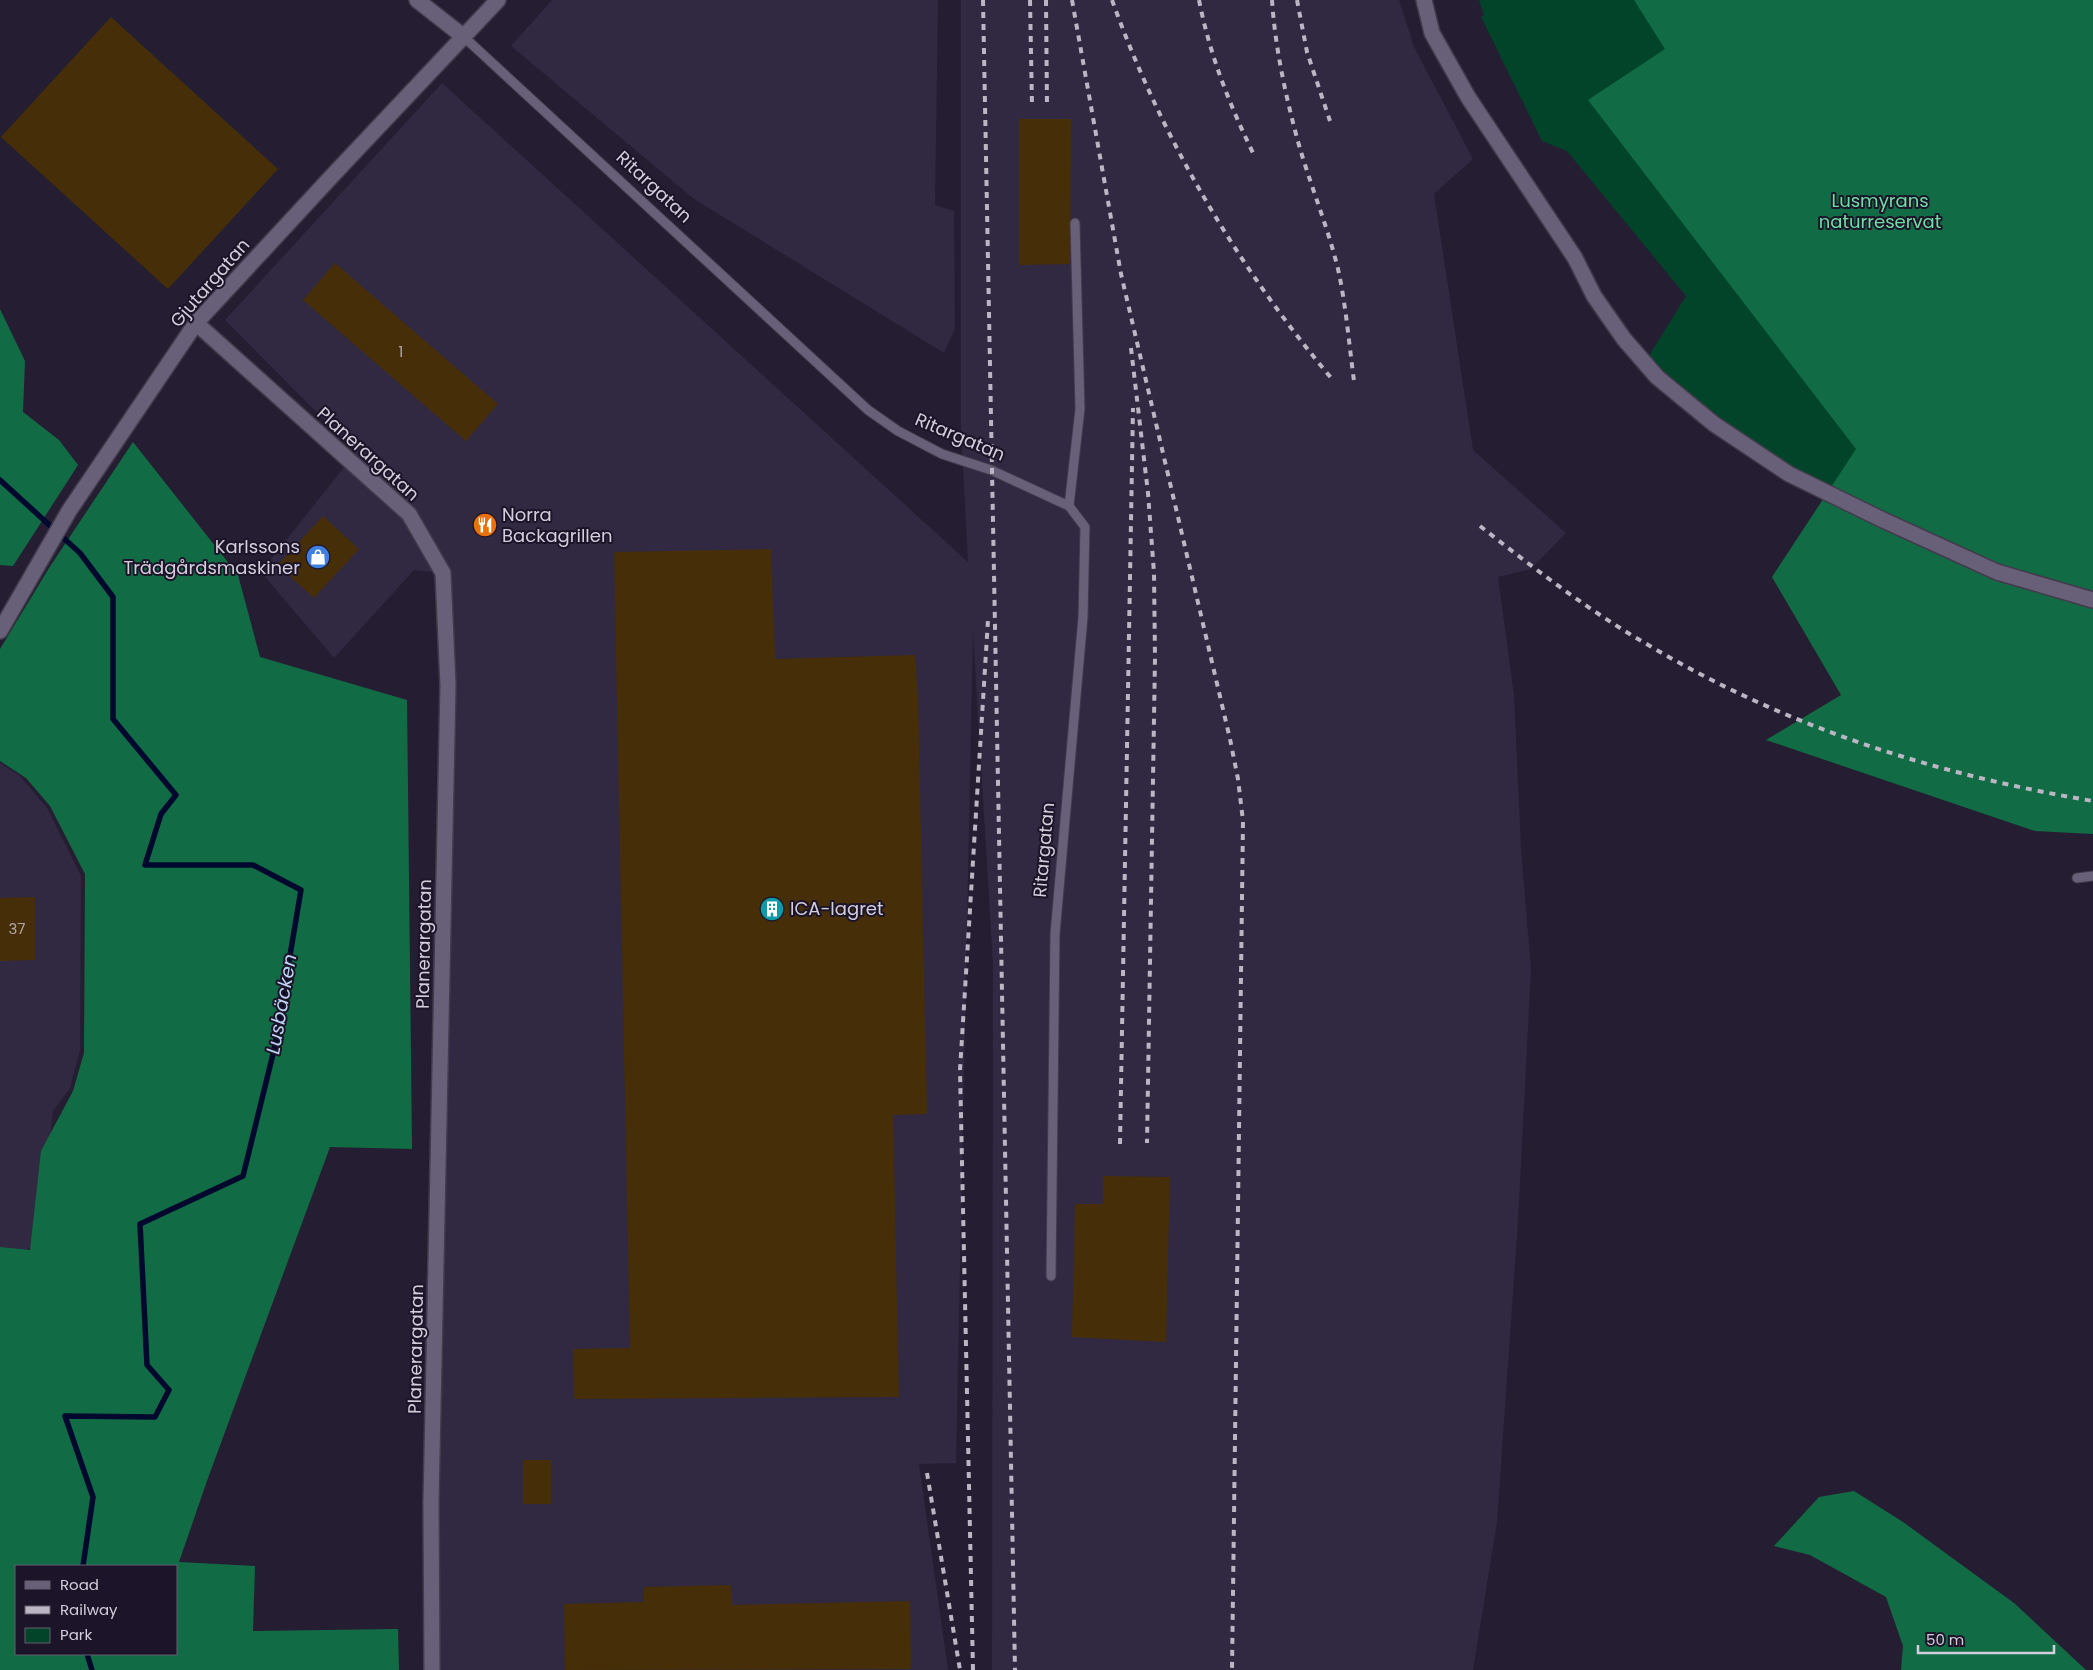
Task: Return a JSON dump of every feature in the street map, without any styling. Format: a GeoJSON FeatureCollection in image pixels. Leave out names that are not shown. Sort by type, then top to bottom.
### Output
{"type":"FeatureCollection","features":[{"type":"Feature","properties":{"kind":"street","name":"Ritargatan"},"geometry":{"type":"LineString","coordinates":[[417,0],[464,37]]}},
{"type":"Feature","properties":{"kind":"street","name":"Gjutargatan"},"geometry":{"type":"LineString","coordinates":[[0,631],[69,511],[196,323],[498,0]]}},
{"type":"Feature","properties":{"kind":"street"},"geometry":{"type":"LineString","coordinates":[[1424,0],[1432,33],[1468,97],[1575,258],[1594,296],[1624,339],[1657,377],[1714,424],[1788,474],[1997,572],[2093,600]]}},
{"type":"Feature","properties":{"kind":"street","name":"Planerargatan"},"geometry":{"type":"LineString","coordinates":[[196,323],[408,514],[443,573],[448,685],[432,1493],[432,1670]]}},
{"type":"Feature","properties":{"kind":"lane","name":"Ritargatan"},"geometry":{"type":"LineString","coordinates":[[464,37],[868,410],[898,431],[942,454],[991,470],[1069,506],[1085,527],[1083,617],[1055,934],[1051,1276]]}},
{"type":"Feature","properties":{"kind":"lane"},"geometry":{"type":"LineString","coordinates":[[1069,506],[1080,409],[1076,223]]}},
{"type":"Feature","properties":{"kind":"lane"},"geometry":{"type":"LineString","coordinates":[[2077,878],[2093,876]]}},
{"type":"Feature","properties":{"kind":"shaded area"},"geometry":{"type":"Polygon","coordinates":[[[552,0],[938,0],[935,205],[954,211],[955,328],[944,353],[694,199],[511,46],[552,0]]]}},
{"type":"Feature","properties":{"kind":"shaded area"},"geometry":{"type":"Polygon","coordinates":[[[961,0],[1399,0],[1414,47],[1473,159],[1434,194],[1473,450],[1566,533],[1531,569],[1498,577],[1514,695],[1521,849],[1531,969],[1518,1221],[1497,1522],[1473,1670],[992,1670],[993,964],[973,632],[956,1463],[919,1464],[948,1670],[432,1670],[442,573],[414,570],[334,658],[261,572],[356,452],[225,320],[442,83],[968,562],[961,429],[961,0]]]}},
{"type":"Feature","properties":{"kind":"shaded area"},"geometry":{"type":"Polygon","coordinates":[[[0,763],[19,775],[47,808],[81,876],[80,1050],[70,1088],[53,1111],[38,1243],[0,1266],[0,763]]]}},
{"type":"Feature","properties":{"kind":"green space","name":"Lusmyrans naturreservat"},"geometry":{"type":"Polygon","coordinates":[[[1479,0],[2093,0],[2093,607],[1771,464],[1647,359],[1686,296],[1567,151],[1542,141],[1481,17],[1484,15],[1479,0]]]}},
{"type":"Feature","properties":{"kind":"green space","name":"Lusmyrans naturreservat"},"geometry":{"type":"Polygon","coordinates":[[[1634,0],[2093,0],[2093,834],[2035,831],[1766,740],[1841,695],[1772,577],[1856,449],[1588,100],[1665,49],[1634,0]]]}},
{"type":"Feature","properties":{"kind":"green space"},"geometry":{"type":"Polygon","coordinates":[[[0,309],[25,361],[23,412],[59,440],[78,465],[13,566],[0,565],[0,309]]]}},
{"type":"Feature","properties":{"kind":"green space"},"geometry":{"type":"Polygon","coordinates":[[[133,442],[238,575],[260,657],[407,700],[412,1149],[330,1147],[179,1562],[255,1566],[253,1631],[398,1629],[399,1670],[0,1670],[0,1247],[30,1250],[41,1151],[73,1091],[84,1053],[85,874],[50,806],[26,778],[0,761],[0,649],[49,568],[133,442]]]}},
{"type":"Feature","properties":{"kind":"green space"},"geometry":{"type":"Polygon","coordinates":[[[1854,1491],[1903,1522],[2014,1603],[2086,1670],[1901,1670],[1903,1646],[1886,1597],[1810,1555],[1774,1546],[1819,1497],[1854,1491]]]}},
{"type":"Feature","properties":{"kind":"building"},"geometry":{"type":"Polygon","coordinates":[[[111,17],[278,169],[168,289],[1,137],[111,17]]]}},
{"type":"Feature","properties":{"kind":"building"},"geometry":{"type":"Polygon","coordinates":[[[1019,119],[1071,119],[1070,264],[1019,265],[1019,119]]]}},
{"type":"Feature","properties":{"kind":"building"},"geometry":{"type":"Polygon","coordinates":[[[335,263],[498,404],[466,441],[303,300],[335,263]]]}},
{"type":"Feature","properties":{"kind":"building","name":"Karlssons Trädgårdsmaskiner"},"geometry":{"type":"Polygon","coordinates":[[[323,516],[359,549],[314,598],[278,565],[323,516]]]}},
{"type":"Feature","properties":{"kind":"building"},"geometry":{"type":"Polygon","coordinates":[[[771,549],[775,659],[915,655],[918,697],[927,1114],[893,1115],[899,1397],[574,1399],[573,1349],[630,1348],[614,552],[771,549]]]}},
{"type":"Feature","properties":{"kind":"building"},"geometry":{"type":"Polygon","coordinates":[[[35,897],[35,960],[0,961],[0,898],[35,897]]]}},
{"type":"Feature","properties":{"kind":"building"},"geometry":{"type":"Polygon","coordinates":[[[1103,1176],[1170,1177],[1166,1342],[1072,1337],[1075,1204],[1103,1204],[1103,1176]]]}},
{"type":"Feature","properties":{"kind":"building"},"geometry":{"type":"Polygon","coordinates":[[[523,1460],[551,1460],[551,1504],[523,1504],[523,1460]]]}},
{"type":"Feature","properties":{"kind":"building"},"geometry":{"type":"Polygon","coordinates":[[[731,1585],[732,1605],[910,1601],[911,1669],[565,1670],[564,1604],[644,1602],[644,1587],[731,1585]]]}},
{"type":"Feature","properties":{"kind":"waterway","name":"Lusbäcken"},"geometry":{"type":"LineString","coordinates":[[0,480],[80,553],[113,597],[113,719],[176,795],[161,814],[145,865],[253,865],[301,890],[274,1050],[243,1176],[140,1224],[147,1365],[169,1390],[155,1417],[65,1416],[93,1497],[83,1565]]}},
{"type":"Feature","properties":{"kind":"waterway","name":"Lusbäcken"},"geometry":{"type":"LineString","coordinates":[[87,1655],[92,1670]]}},
{"type":"Feature","properties":{"kind":"railway"},"geometry":{"type":"LineString","coordinates":[[983,0],[1015,1670]]}},
{"type":"Feature","properties":{"kind":"railway"},"geometry":{"type":"LineString","coordinates":[[1030,0],[1032,105]]}},
{"type":"Feature","properties":{"kind":"railway"},"geometry":{"type":"LineString","coordinates":[[1046,0],[1047,106]]}},
{"type":"Feature","properties":{"kind":"railway"},"geometry":{"type":"LineString","coordinates":[[1072,0],[1121,274],[1230,739],[1238,779],[1243,821],[1232,1670]]}},
{"type":"Feature","properties":{"kind":"railway"},"geometry":{"type":"LineString","coordinates":[[1112,0],[1154,102],[1205,199],[1265,292],[1332,379]]}},
{"type":"Feature","properties":{"kind":"railway"},"geometry":{"type":"LineString","coordinates":[[1199,0],[1215,61],[1237,119],[1255,157]]}},
{"type":"Feature","properties":{"kind":"railway"},"geometry":{"type":"LineString","coordinates":[[1272,0],[1278,52],[1293,121],[1338,269],[1354,381]]}},
{"type":"Feature","properties":{"kind":"railway"},"geometry":{"type":"LineString","coordinates":[[1297,0],[1307,52],[1330,121]]}},
{"type":"Feature","properties":{"kind":"railway"},"geometry":{"type":"LineString","coordinates":[[1131,348],[1148,493],[1154,573],[1155,658],[1147,1143]]}},
{"type":"Feature","properties":{"kind":"railway"},"geometry":{"type":"LineString","coordinates":[[1120,1144],[1133,408]]}},
{"type":"Feature","properties":{"kind":"railway"},"geometry":{"type":"LineString","coordinates":[[1480,526],[1605,619],[1702,675],[1755,701],[1809,724],[1920,762],[1977,777],[2093,801]]}},
{"type":"Feature","properties":{"kind":"railway"},"geometry":{"type":"LineString","coordinates":[[973,1670],[960,1070],[988,620]]}},
{"type":"Feature","properties":{"kind":"railway"},"geometry":{"type":"LineString","coordinates":[[927,1473],[960,1670]]}},
{"type":"Feature","properties":{"kind":"place","name":"Norra Backagrillen"},"geometry":{"type":"Point","coordinates":[485,525]}},
{"type":"Feature","properties":{"kind":"place","name":"Karlssons Trädgårdsmaskiner"},"geometry":{"type":"Point","coordinates":[318,557]}},
{"type":"Feature","properties":{"kind":"place","name":"ICA-lagret"},"geometry":{"type":"Point","coordinates":[772,909]}}]}
